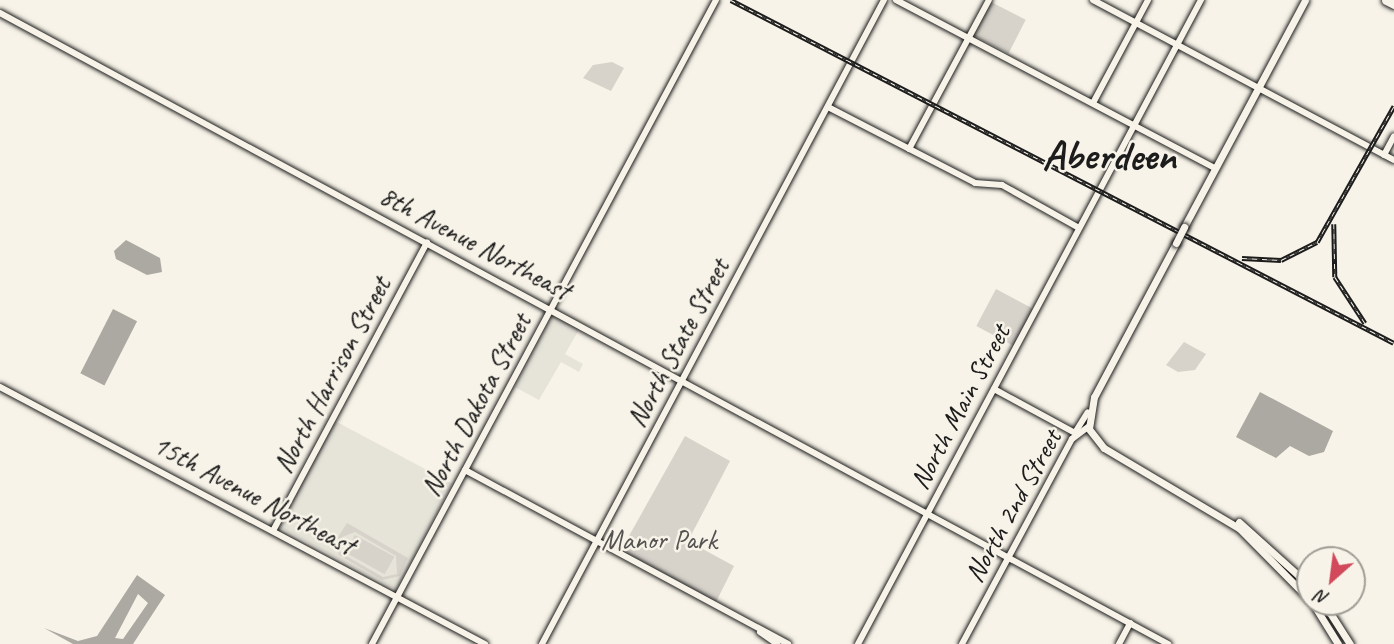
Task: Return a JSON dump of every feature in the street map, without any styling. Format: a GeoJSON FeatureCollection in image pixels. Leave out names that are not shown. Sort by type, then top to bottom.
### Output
{"type":"FeatureCollection","features":[{"type":"Feature","properties":{"kind":"highway"},"geometry":{"type":"LineString","coordinates":[[1387,0],[1394,4]]}},
{"type":"Feature","properties":{"kind":"main road","name":"North 2nd Street"},"geometry":{"type":"LineString","coordinates":[[1089,426],[1088,412],[1305,0]]}},
{"type":"Feature","properties":{"kind":"main road"},"geometry":{"type":"LineString","coordinates":[[1089,426],[1093,436],[1254,533],[1296,573]]}},
{"type":"Feature","properties":{"kind":"main road"},"geometry":{"type":"LineString","coordinates":[[1201,502],[1260,545],[1296,585]]}},
{"type":"Feature","properties":{"kind":"main road"},"geometry":{"type":"LineString","coordinates":[[1320,616],[1338,644]]}},
{"type":"Feature","properties":{"kind":"main road"},"geometry":{"type":"LineString","coordinates":[[1332,616],[1350,644]]}},
{"type":"Feature","properties":{"kind":"street","name":"North Dakota Street"},"geometry":{"type":"LineString","coordinates":[[372,644],[716,0]]}},
{"type":"Feature","properties":{"kind":"street","name":"North State Street"},"geometry":{"type":"LineString","coordinates":[[542,644],[884,0]]}},
{"type":"Feature","properties":{"kind":"street"},"geometry":{"type":"LineString","coordinates":[[896,0],[1215,168]]}},
{"type":"Feature","properties":{"kind":"street"},"geometry":{"type":"LineString","coordinates":[[909,149],[989,0]]}},
{"type":"Feature","properties":{"kind":"street"},"geometry":{"type":"LineString","coordinates":[[1093,103],[1148,0]]}},
{"type":"Feature","properties":{"kind":"street","name":"North Main Street"},"geometry":{"type":"LineString","coordinates":[[858,644],[1201,0]]}},
{"type":"Feature","properties":{"kind":"street"},"geometry":{"type":"LineString","coordinates":[[1095,1],[1394,160]]}},
{"type":"Feature","properties":{"kind":"street","name":"8th Avenue Northeast"},"geometry":{"type":"LineString","coordinates":[[0,13],[551,308],[1168,644]]}},
{"type":"Feature","properties":{"kind":"street"},"geometry":{"type":"LineString","coordinates":[[828,107],[975,183],[1002,186],[1079,228]]}},
{"type":"Feature","properties":{"kind":"street"},"geometry":{"type":"LineString","coordinates":[[1384,155],[1394,136]]}},
{"type":"Feature","properties":{"kind":"street","name":"North Harrison Street"},"geometry":{"type":"LineString","coordinates":[[274,529],[427,242]]}},
{"type":"Feature","properties":{"kind":"street","name":"15th Avenue Northeast"},"geometry":{"type":"LineString","coordinates":[[0,387],[274,529],[485,644]]}},
{"type":"Feature","properties":{"kind":"street"},"geometry":{"type":"LineString","coordinates":[[994,389],[1075,432],[1093,436]]}},
{"type":"Feature","properties":{"kind":"street"},"geometry":{"type":"LineString","coordinates":[[1075,432],[1088,412]]}},
{"type":"Feature","properties":{"kind":"street","name":"North 2nd Street"},"geometry":{"type":"LineString","coordinates":[[962,644],[1075,432],[1089,426]]}},
{"type":"Feature","properties":{"kind":"street"},"geometry":{"type":"LineString","coordinates":[[465,470],[760,632],[788,644]]}},
{"type":"Feature","properties":{"kind":"street"},"geometry":{"type":"LineString","coordinates":[[1119,644],[1130,623]]}},
{"type":"Feature","properties":{"kind":"street"},"geometry":{"type":"LineString","coordinates":[[760,632],[777,644]]}},
{"type":"Feature","properties":{"kind":"shaded area"},"geometry":{"type":"Polygon","coordinates":[[[126,240],[160,258],[162,272],[147,275],[116,259],[114,251],[126,240]]]}},
{"type":"Feature","properties":{"kind":"shaded area"},"geometry":{"type":"Polygon","coordinates":[[[113,309],[137,321],[104,385],[80,373],[113,309]]]}},
{"type":"Feature","properties":{"kind":"shaded area"},"geometry":{"type":"Polygon","coordinates":[[[553,314],[580,328],[565,354],[583,364],[579,372],[561,362],[539,400],[515,387],[553,314]]]}},
{"type":"Feature","properties":{"kind":"shaded area"},"geometry":{"type":"Polygon","coordinates":[[[1260,392],[1333,431],[1324,452],[1309,456],[1290,446],[1276,458],[1236,437],[1260,392]]]}},
{"type":"Feature","properties":{"kind":"shaded area"},"geometry":{"type":"Polygon","coordinates":[[[335,421],[452,483],[396,589],[279,527],[335,421]]]}},
{"type":"Feature","properties":{"kind":"shaded area"},"geometry":{"type":"Polygon","coordinates":[[[137,575],[165,595],[133,644],[73,644],[44,628],[78,641],[97,636],[137,575]],[[138,594],[115,638],[123,639],[148,603],[138,594]]]}},
{"type":"Feature","properties":{"kind":"green space"},"geometry":{"type":"Polygon","coordinates":[[[991,2],[1026,20],[1008,54],[974,36],[991,2]]]}},
{"type":"Feature","properties":{"kind":"green space"},"geometry":{"type":"Polygon","coordinates":[[[612,62],[624,68],[611,91],[583,78],[593,65],[612,62]]]}},
{"type":"Feature","properties":{"kind":"green space"},"geometry":{"type":"Polygon","coordinates":[[[996,289],[1033,309],[1013,346],[976,326],[996,289]]]}},
{"type":"Feature","properties":{"kind":"green space"},"geometry":{"type":"Polygon","coordinates":[[[1184,342],[1206,354],[1195,370],[1178,372],[1166,365],[1184,342]]]}},
{"type":"Feature","properties":{"kind":"green space","name":"Manor Park"},"geometry":{"type":"Polygon","coordinates":[[[685,436],[730,461],[688,541],[734,566],[715,604],[620,552],[685,436]]]}},
{"type":"Feature","properties":{"kind":"green space"},"geometry":{"type":"Polygon","coordinates":[[[347,523],[408,558],[400,576],[382,580],[339,555],[336,540],[347,523]],[[355,532],[342,537],[341,553],[383,577],[397,574],[396,556],[355,532]]]}},
{"type":"Feature","properties":{"kind":"green space"},"geometry":{"type":"Polygon","coordinates":[[[355,535],[394,557],[385,574],[345,552],[355,535]]]}},
{"type":"Feature","properties":{"kind":"railway"},"geometry":{"type":"LineString","coordinates":[[731,0],[1394,343]]}},
{"type":"Feature","properties":{"kind":"railway"},"geometry":{"type":"LineString","coordinates":[[1242,258],[1281,260],[1317,242],[1394,106]]}},
{"type":"Feature","properties":{"kind":"railway"},"geometry":{"type":"LineString","coordinates":[[1334,224],[1335,277],[1365,323]]}},
{"type":"Feature","properties":{"kind":"district","name":"Aberdeen"},"geometry":{"type":"Point","coordinates":[1109,156]}}]}
